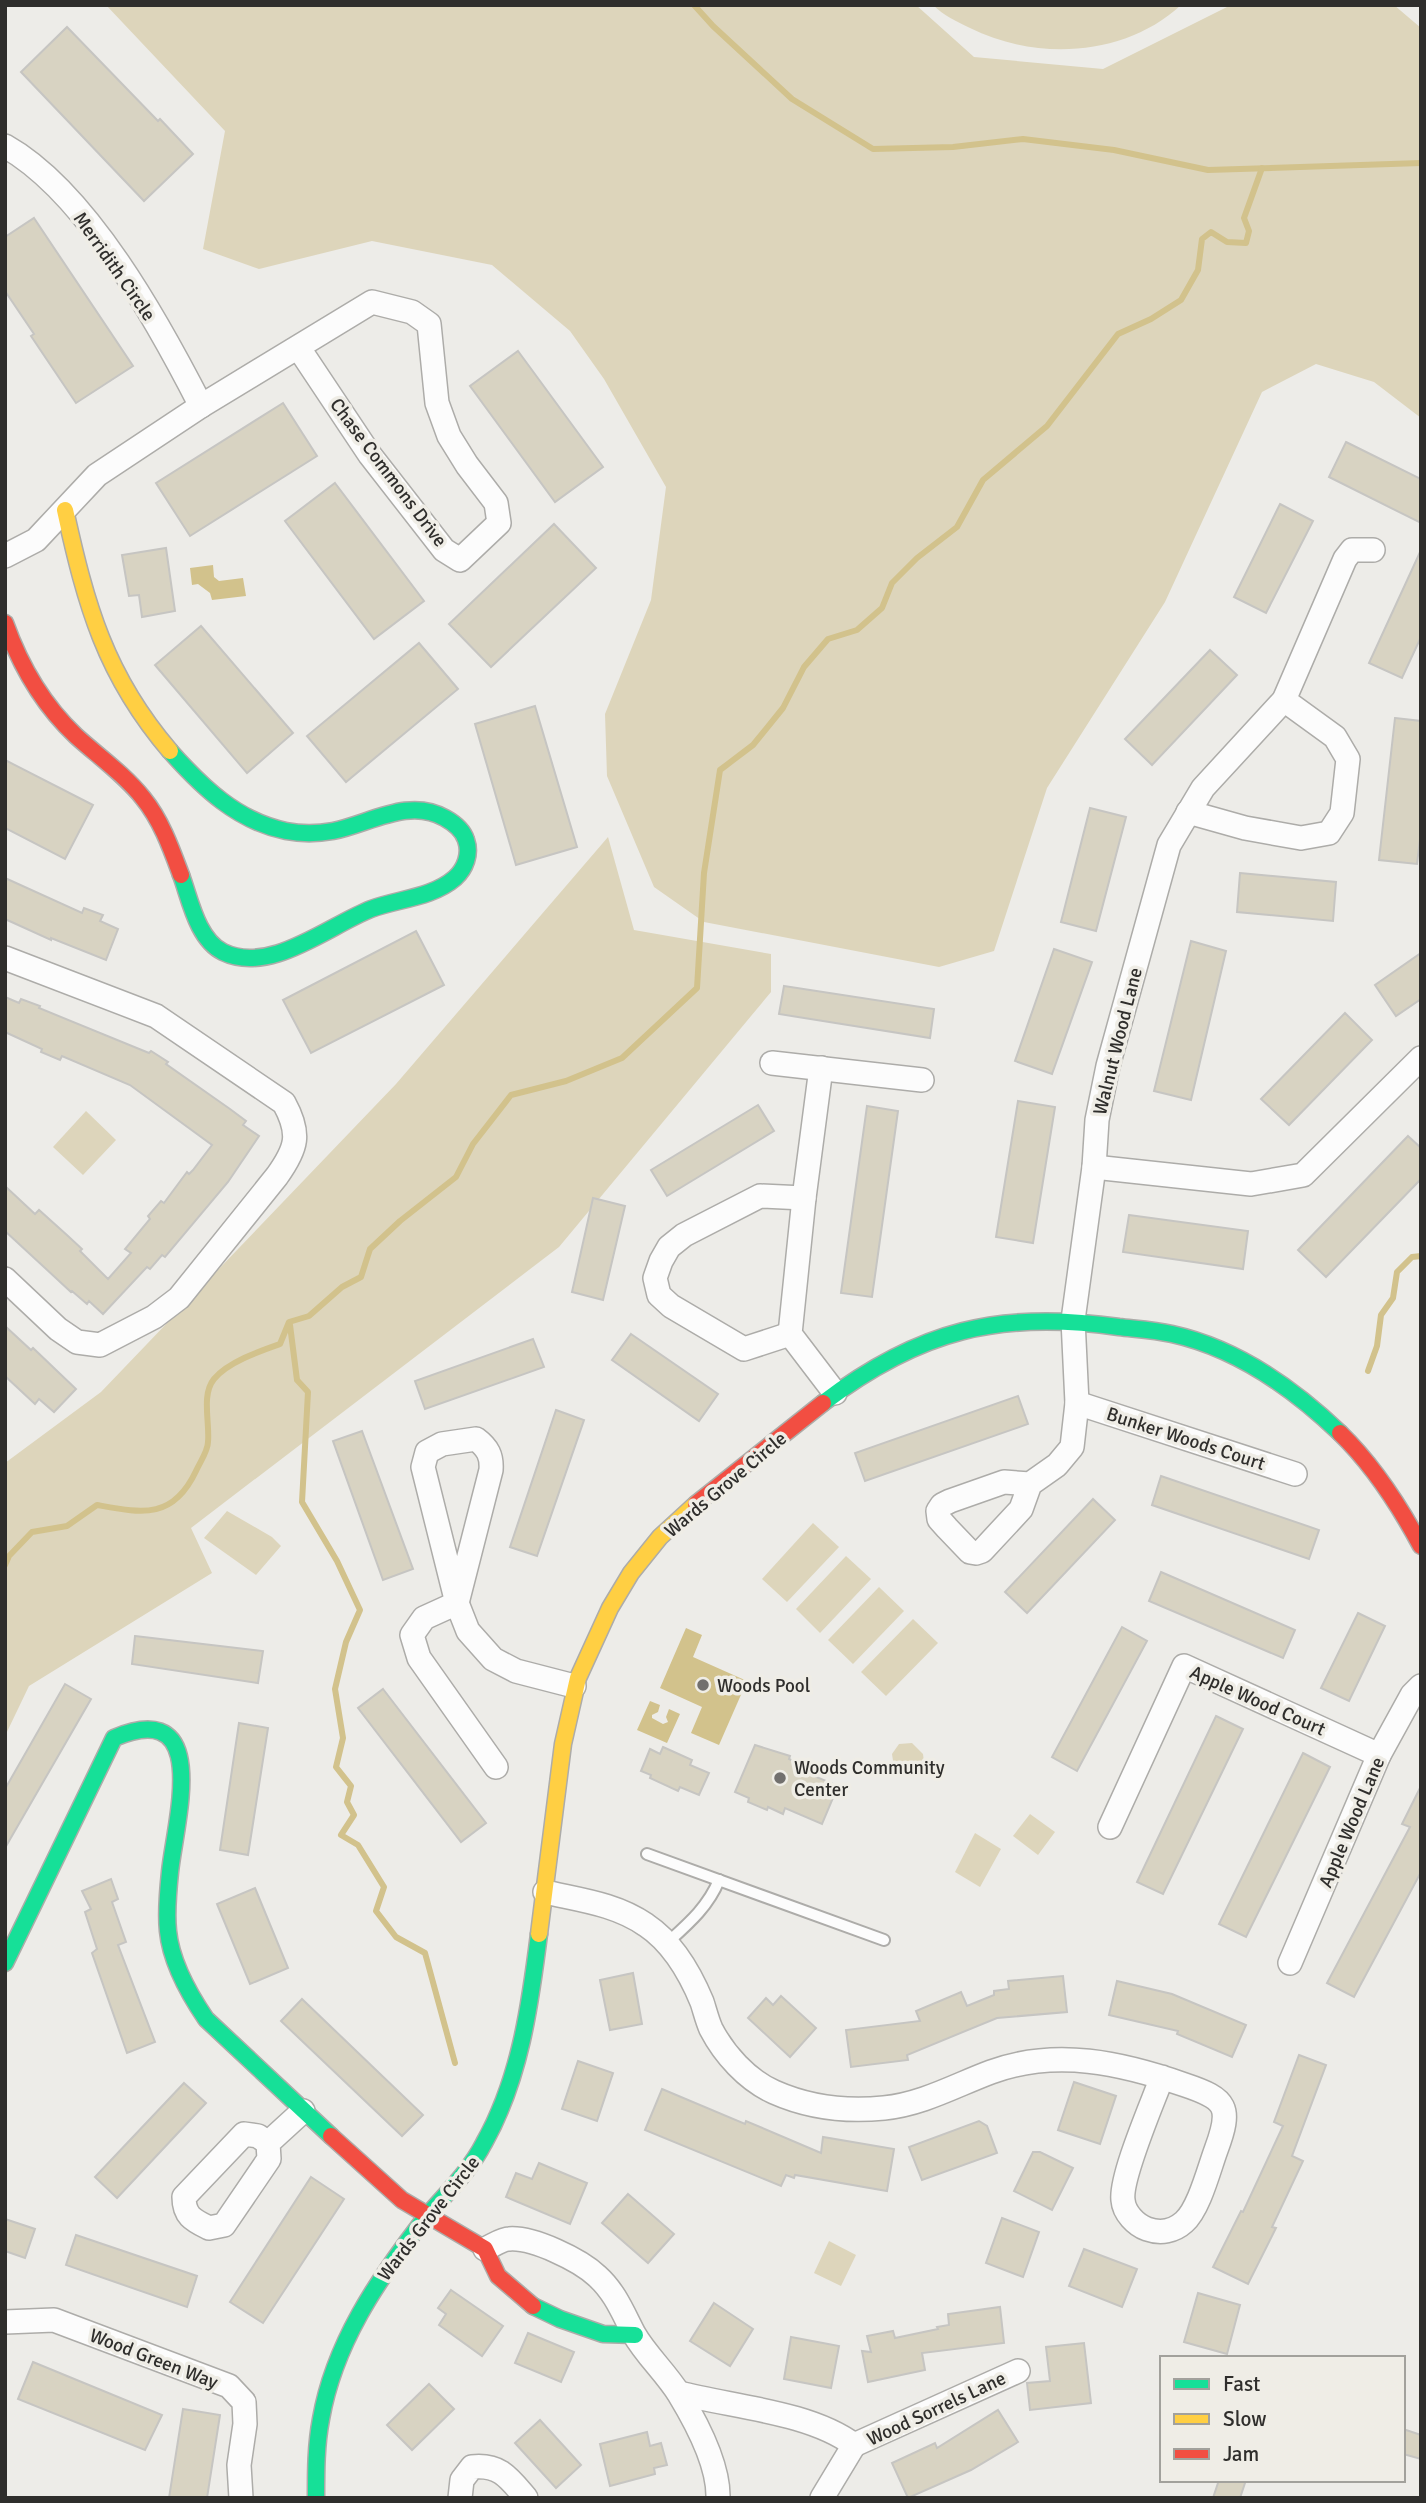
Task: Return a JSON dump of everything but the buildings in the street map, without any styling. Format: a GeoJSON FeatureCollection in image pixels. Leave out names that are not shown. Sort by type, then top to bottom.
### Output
{"type":"FeatureCollection","features":[{"type":"Feature","properties":{"kind":"street","name":"Merridith Circle"},"geometry":{"type":"LineString","coordinates":[[5,146],[41,171],[85,218],[113,257],[166,342],[201,406]]}},
{"type":"Feature","properties":{"kind":"street","name":"Chase Commons Drive"},"geometry":{"type":"LineString","coordinates":[[5,556],[36,540],[97,475],[201,406],[298,347],[372,302],[412,312],[429,324],[437,403],[449,436],[496,503],[499,523],[460,560],[444,550],[370,455],[298,347]]}},
{"type":"Feature","properties":{"kind":"street"},"geometry":{"type":"LineString","coordinates":[[7,633],[49,705],[73,733],[119,771],[145,799],[165,832],[200,926],[209,941],[222,952],[240,957],[261,956],[293,948],[372,909],[444,887],[455,880],[464,864],[468,849],[465,836],[460,828],[444,816],[431,811],[397,811],[334,831],[301,834],[256,822],[218,800],[172,753],[115,671],[98,633],[65,510]]}},
{"type":"Feature","properties":{"kind":"street","name":"Walnut Wood Lane"},"geometry":{"type":"LineString","coordinates":[[1030,1484],[1057,1465],[1072,1447],[1077,1403],[1073,1320],[1094,1167],[1097,1121],[1108,1066],[1169,845],[1203,788],[1284,700],[1345,559],[1352,550],[1373,550]]}},
{"type":"Feature","properties":{"kind":"street"},"geometry":{"type":"LineString","coordinates":[[1188,812],[1245,828],[1301,838],[1329,832],[1342,814],[1348,759],[1335,737],[1284,700]]}},
{"type":"Feature","properties":{"kind":"street"},"geometry":{"type":"LineString","coordinates":[[5,958],[156,1016],[284,1103],[293,1119],[296,1136],[292,1154],[277,1175],[179,1298],[154,1317],[100,1345],[77,1342],[67,1336],[5,1279]]}},
{"type":"Feature","properties":{"kind":"street"},"geometry":{"type":"LineString","coordinates":[[1094,1167],[1251,1184],[1303,1175],[1421,1058]]}},
{"type":"Feature","properties":{"kind":"street"},"geometry":{"type":"LineString","coordinates":[[772,1063],[922,1080]]}},
{"type":"Feature","properties":{"kind":"street"},"geometry":{"type":"LineString","coordinates":[[821,1068],[803,1198],[790,1334],[835,1393]]}},
{"type":"Feature","properties":{"kind":"street"},"geometry":{"type":"LineString","coordinates":[[790,1334],[744,1349],[671,1306],[659,1295],[655,1278],[670,1247],[684,1235],[760,1196],[803,1198]]}},
{"type":"Feature","properties":{"kind":"street","name":"Wards Grove Circle"},"geometry":{"type":"LineString","coordinates":[[316,2498],[315,2460],[321,2415],[335,2365],[351,2327],[370,2292],[429,2214],[463,2177],[477,2157],[512,2083],[527,2026],[563,1747],[574,1686],[614,1598],[645,1554],[703,1498],[835,1393],[894,1355],[958,1332],[1008,1322],[1041,1318],[1073,1320],[1175,1334],[1243,1362],[1278,1382],[1329,1422],[1374,1468],[1395,1497],[1421,1546]]}},
{"type":"Feature","properties":{"kind":"street","name":"Bunker Woods Court"},"geometry":{"type":"LineString","coordinates":[[1077,1403],[1295,1474]]}},
{"type":"Feature","properties":{"kind":"street"},"geometry":{"type":"LineString","coordinates":[[457,1603],[491,1470],[492,1458],[486,1447],[476,1439],[442,1444],[427,1452],[423,1467],[457,1603],[468,1631],[493,1659],[516,1671],[574,1686]]}},
{"type":"Feature","properties":{"kind":"street"},"geometry":{"type":"LineString","coordinates":[[457,1603],[424,1618],[412,1635],[414,1646],[419,1658],[496,1768]]}},
{"type":"Feature","properties":{"kind":"street","name":"Apple Wood Court"},"geometry":{"type":"LineString","coordinates":[[1110,1827],[1184,1666],[1379,1755]]}},
{"type":"Feature","properties":{"kind":"street","name":"Apple Wood Lane"},"geometry":{"type":"LineString","coordinates":[[1290,1963],[1379,1755],[1412,1695],[1421,1686]]}},
{"type":"Feature","properties":{"kind":"street"},"geometry":{"type":"LineString","coordinates":[[5,1963],[114,1738],[133,1730],[154,1729],[172,1738],[180,1756],[182,1797],[170,1872],[168,1932],[179,1970],[192,1998],[206,2019],[402,2200],[485,2249],[498,2276],[528,2303],[560,2319],[603,2334],[635,2335]]}},
{"type":"Feature","properties":{"kind":"street"},"geometry":{"type":"LineString","coordinates":[[545,1892],[611,1907],[648,1926],[667,1943],[692,1980],[716,2038],[736,2064],[771,2091],[804,2105],[841,2110],[885,2108],[938,2094],[992,2071],[1044,2060],[1073,2059],[1131,2067],[1162,2077],[1206,2092],[1224,2106],[1225,2118],[1221,2136],[1192,2212],[1180,2225],[1166,2232],[1137,2224],[1123,2202],[1124,2182],[1162,2077]]}},
{"type":"Feature","properties":{"kind":"street"},"geometry":{"type":"LineString","coordinates":[[268,2143],[303,2111]]}},
{"type":"Feature","properties":{"kind":"street"},"geometry":{"type":"LineString","coordinates":[[485,2249],[509,2239],[537,2244],[562,2253],[597,2276],[622,2307],[635,2335],[679,2393],[712,2460],[718,2498]]}},
{"type":"Feature","properties":{"kind":"street","name":"Wood Green Way"},"geometry":{"type":"LineString","coordinates":[[5,2322],[54,2320],[229,2386],[244,2402],[245,2424],[239,2465],[241,2498]]}},
{"type":"Feature","properties":{"kind":"street","name":"Wood Sorrels Lane"},"geometry":{"type":"LineString","coordinates":[[822,2498],[854,2445],[1018,2371]]}},
{"type":"Feature","properties":{"kind":"street","name":"Wood Sorrels Lane"},"geometry":{"type":"LineString","coordinates":[[679,2393],[811,2421],[854,2445]]}},
{"type":"Feature","properties":{"kind":"street"},"geometry":{"type":"LineString","coordinates":[[460,2498],[462,2480],[472,2467],[489,2465],[510,2479],[527,2498]]}},
{"type":"Feature","properties":{"kind":"lane"},"geometry":{"type":"LineString","coordinates":[[647,1854],[884,1940]]}},
{"type":"Feature","properties":{"kind":"lane"},"geometry":{"type":"LineString","coordinates":[[667,1943],[703,1909],[719,1880]]}},
{"type":"Feature","properties":{"kind":"shaded area"},"geometry":{"type":"Polygon","coordinates":[[[106,5],[916,5],[974,57],[1103,69],[1231,5],[1394,5],[1421,28],[1421,418],[1374,382],[1316,364],[1262,392],[1165,602],[1047,788],[994,951],[939,967],[704,922],[654,887],[607,776],[605,714],[651,600],[666,487],[604,379],[570,331],[492,265],[372,241],[259,269],[203,249],[225,131],[106,5]]]}},
{"type":"Feature","properties":{"kind":"shaded area"},"geometry":{"type":"Polygon","coordinates":[[[933,5],[1181,5],[1159,22],[1134,35],[1107,44],[1051,49],[996,39],[955,21],[933,5]]]}},
{"type":"Feature","properties":{"kind":"shaded area"},"geometry":{"type":"Polygon","coordinates":[[[213,565],[214,577],[219,581],[243,578],[246,596],[212,600],[210,593],[198,584],[192,585],[190,568],[213,565]]]}},
{"type":"Feature","properties":{"kind":"shaded area"},"geometry":{"type":"Polygon","coordinates":[[[608,837],[634,930],[771,954],[771,992],[559,1247],[191,1528],[212,1573],[29,1686],[5,1736],[5,1463],[101,1392],[396,1084],[608,837]]]}},
{"type":"Feature","properties":{"kind":"shaded area"},"geometry":{"type":"Polygon","coordinates":[[[86,1111],[116,1140],[83,1175],[53,1147],[86,1111]]]}},
{"type":"Feature","properties":{"kind":"shaded area"},"geometry":{"type":"Polygon","coordinates":[[[227,1511],[272,1537],[281,1546],[256,1575],[204,1538],[227,1511]]]}},
{"type":"Feature","properties":{"kind":"shaded area"},"geometry":{"type":"Polygon","coordinates":[[[813,1523],[839,1547],[787,1602],[762,1579],[813,1523]]]}},
{"type":"Feature","properties":{"kind":"shaded area"},"geometry":{"type":"Polygon","coordinates":[[[846,1556],[871,1579],[820,1633],[796,1609],[846,1556]]]}},
{"type":"Feature","properties":{"kind":"shaded area"},"geometry":{"type":"Polygon","coordinates":[[[879,1587],[904,1611],[853,1664],[828,1640],[879,1587]]]}},
{"type":"Feature","properties":{"kind":"shaded area"},"geometry":{"type":"Polygon","coordinates":[[[913,1619],[938,1643],[886,1696],[861,1672],[913,1619]]]}},
{"type":"Feature","properties":{"kind":"shaded area","name":"Woods Pool"},"geometry":{"type":"Polygon","coordinates":[[[686,1628],[702,1635],[693,1657],[747,1681],[719,1745],[691,1733],[702,1707],[660,1688],[686,1628]]]}},
{"type":"Feature","properties":{"kind":"shaded area"},"geometry":{"type":"Polygon","coordinates":[[[650,1701],[660,1705],[652,1718],[663,1724],[668,1722],[666,1717],[669,1709],[680,1714],[667,1743],[637,1730],[650,1701]]]}},
{"type":"Feature","properties":{"kind":"shaded area"},"geometry":{"type":"Polygon","coordinates":[[[912,1743],[923,1754],[925,1771],[898,1770],[894,1767],[892,1754],[899,1744],[912,1743]]]}},
{"type":"Feature","properties":{"kind":"shaded area"},"geometry":{"type":"Polygon","coordinates":[[[1030,1814],[1055,1832],[1038,1855],[1013,1836],[1030,1814]]]}},
{"type":"Feature","properties":{"kind":"shaded area"},"geometry":{"type":"Polygon","coordinates":[[[975,1833],[1001,1849],[980,1887],[955,1872],[975,1833]]]}},
{"type":"Feature","properties":{"kind":"shaded area"},"geometry":{"type":"Polygon","coordinates":[[[829,2241],[856,2255],[841,2286],[814,2273],[829,2241]]]}},
{"type":"Feature","properties":{"kind":"waterway"},"geometry":{"type":"LineString","coordinates":[[694,5],[792,99],[873,149],[953,147],[1023,139],[1114,150],[1208,170],[1421,163]]}},
{"type":"Feature","properties":{"kind":"waterway"},"geometry":{"type":"LineString","coordinates":[[5,1565],[9,1556],[32,1532],[67,1526],[97,1505],[142,1511],[166,1505],[177,1498],[187,1487],[207,1449],[208,1393],[220,1373],[245,1358],[280,1344],[289,1322],[309,1316],[342,1287],[361,1277],[370,1249],[400,1221],[456,1177],[473,1144],[511,1095],[566,1081],[622,1058],[697,988],[704,873],[720,770],[753,745],[783,708],[804,667],[828,639],[857,630],[882,608],[892,583],[917,558],[957,527],[983,480],[1047,426],[1118,334],[1151,319],[1181,300],[1198,270],[1202,239],[1211,232],[1227,242],[1246,243],[1249,231],[1244,218],[1262,168]]}},
{"type":"Feature","properties":{"kind":"waterway"},"geometry":{"type":"LineString","coordinates":[[1368,1371],[1377,1346],[1381,1315],[1393,1298],[1397,1272],[1412,1257],[1421,1256]]}},
{"type":"Feature","properties":{"kind":"waterway"},"geometry":{"type":"LineString","coordinates":[[290,1325],[297,1380],[308,1392],[302,1502],[337,1561],[360,1610],[346,1642],[335,1689],[343,1738],[336,1767],[351,1786],[347,1802],[354,1815],[341,1835],[358,1845],[384,1887],[376,1911],[396,1937],[425,1953],[455,2063]]}},
{"type":"Feature","properties":{"kind":"traffic: fast"},"geometry":{"type":"LineString","coordinates":[[170,751],[222,801],[236,811],[268,826],[292,832],[321,833],[347,828],[389,814],[417,810],[431,812],[452,822],[463,833],[467,845],[464,866],[446,885],[425,894],[371,909],[298,945],[260,957],[241,957],[223,952],[214,946],[196,918],[181,875]]}},
{"type":"Feature","properties":{"kind":"traffic: fast"},"geometry":{"type":"LineString","coordinates":[[823,1403],[858,1378],[927,1342],[998,1324],[1076,1322],[1165,1333],[1219,1349],[1283,1386],[1340,1433]]}},
{"type":"Feature","properties":{"kind":"traffic: fast"},"geometry":{"type":"LineString","coordinates":[[5,1963],[114,1738],[145,1730],[165,1734],[177,1749],[181,1770],[181,1797],[167,1909],[170,1943],[177,1966],[206,2019],[331,2136]]}},
{"type":"Feature","properties":{"kind":"traffic: fast"},"geometry":{"type":"LineString","coordinates":[[316,2498],[319,2429],[336,2365],[374,2290],[422,2222],[471,2165],[496,2119],[507,2093],[522,2041],[539,1934]]}},
{"type":"Feature","properties":{"kind":"traffic: fast"},"geometry":{"type":"LineString","coordinates":[[533,2306],[603,2334],[635,2335]]}},
{"type":"Feature","properties":{"kind":"traffic: slow"},"geometry":{"type":"LineString","coordinates":[[65,510],[81,577],[101,638],[129,695],[170,751]]}},
{"type":"Feature","properties":{"kind":"traffic: slow"},"geometry":{"type":"LineString","coordinates":[[539,1934],[563,1744],[578,1678],[610,1608],[631,1573],[660,1537],[696,1504]]}},
{"type":"Feature","properties":{"kind":"traffic: jam"},"geometry":{"type":"LineString","coordinates":[[5,623],[25,669],[53,711],[76,736],[128,781],[149,807],[165,835],[181,875]]}},
{"type":"Feature","properties":{"kind":"traffic: jam"},"geometry":{"type":"LineString","coordinates":[[696,1504],[823,1403]]}},
{"type":"Feature","properties":{"kind":"traffic: jam"},"geometry":{"type":"LineString","coordinates":[[1340,1433],[1385,1486],[1421,1546]]}},
{"type":"Feature","properties":{"kind":"traffic: jam"},"geometry":{"type":"LineString","coordinates":[[331,2136],[402,2200],[485,2249],[498,2276],[533,2306]]}},
{"type":"Feature","properties":{"kind":"place","name":"Woods Pool"},"geometry":{"type":"Point","coordinates":[703,1685]}},
{"type":"Feature","properties":{"kind":"place","name":"Woods Community Center"},"geometry":{"type":"Point","coordinates":[780,1778]}}]}
